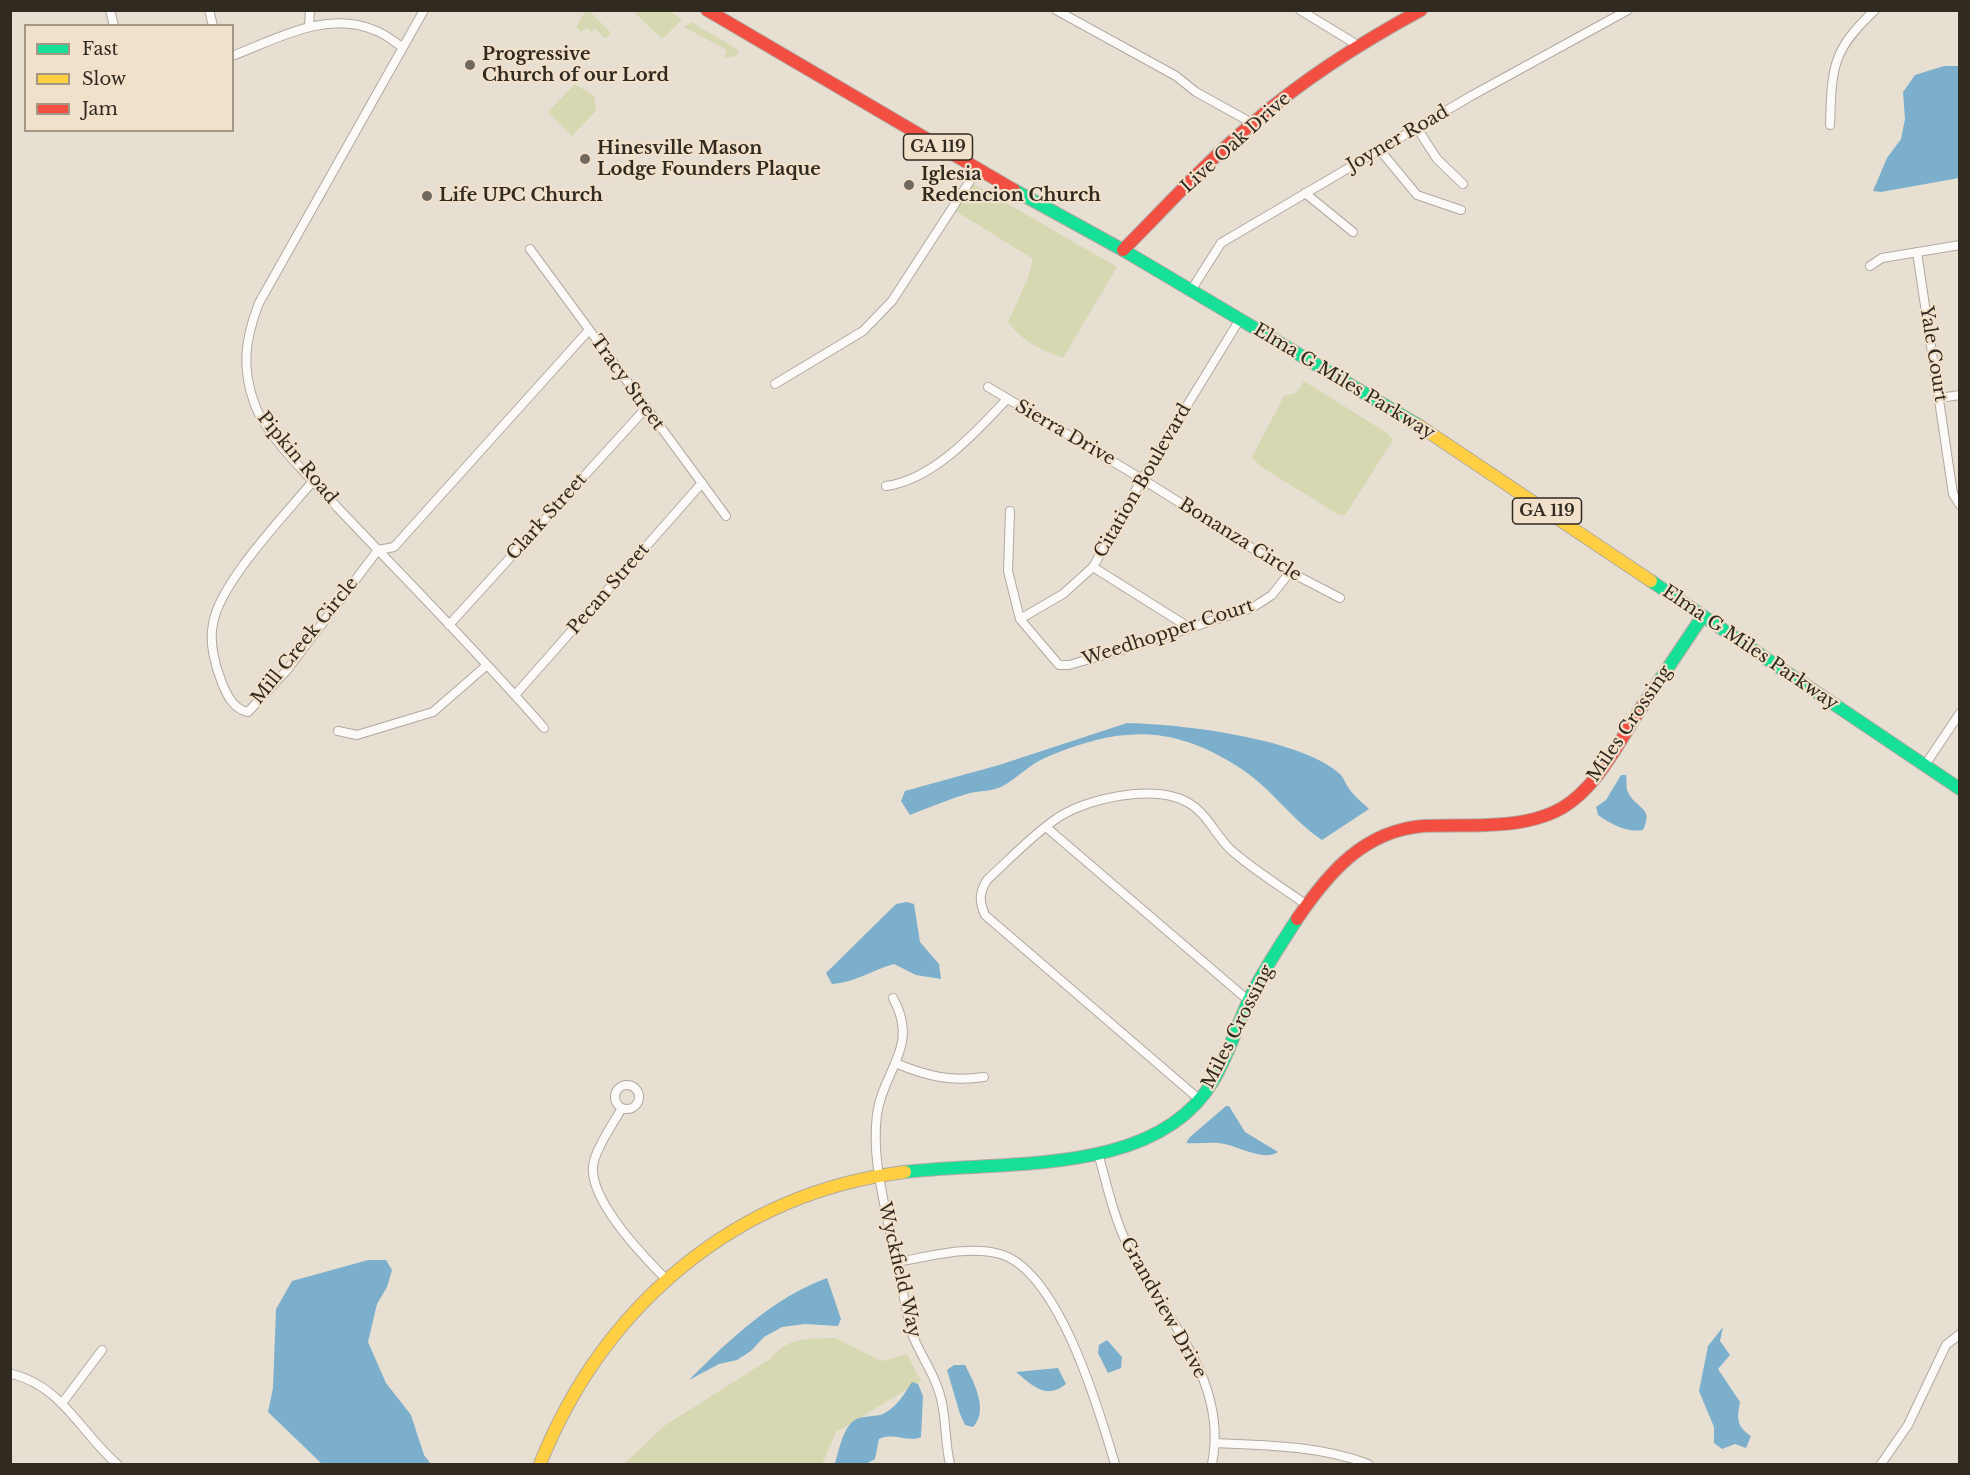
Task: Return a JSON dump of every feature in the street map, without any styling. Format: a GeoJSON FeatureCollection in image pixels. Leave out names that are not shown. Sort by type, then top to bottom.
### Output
{"type":"FeatureCollection","features":[{"type":"Feature","properties":{"kind":"street"},"geometry":{"type":"LineString","coordinates":[[309,26],[310,10]]}},
{"type":"Feature","properties":{"kind":"street","name":"Pipkin Road"},"geometry":{"type":"LineString","coordinates":[[424,10],[258,303],[247,333],[248,386],[266,425],[313,481],[487,664],[544,728]]}},
{"type":"Feature","properties":{"kind":"street","name":"Elma G Miles Parkway"},"geometry":{"type":"LineString","coordinates":[[706,10],[977,170],[1123,250],[1470,459],[1959,789]]}},
{"type":"Feature","properties":{"kind":"street"},"geometry":{"type":"LineString","coordinates":[[1056,10],[1176,76],[1196,92],[1252,123]]}},
{"type":"Feature","properties":{"kind":"street"},"geometry":{"type":"LineString","coordinates":[[1300,10],[1359,46]]}},
{"type":"Feature","properties":{"kind":"street","name":"Live Oak Drive"},"geometry":{"type":"LineString","coordinates":[[1123,250],[1252,123],[1289,93],[1359,46],[1421,10]]}},
{"type":"Feature","properties":{"kind":"street","name":"Joyner Road"},"geometry":{"type":"LineString","coordinates":[[1190,292],[1221,243],[1379,149],[1628,10]]}},
{"type":"Feature","properties":{"kind":"street"},"geometry":{"type":"LineString","coordinates":[[1830,125],[1832,76],[1838,54],[1851,34],[1875,10]]}},
{"type":"Feature","properties":{"kind":"street"},"geometry":{"type":"LineString","coordinates":[[234,55],[309,26],[334,22],[375,30],[402,47]]}},
{"type":"Feature","properties":{"kind":"street"},"geometry":{"type":"LineString","coordinates":[[1417,128],[1437,159],[1464,184]]}},
{"type":"Feature","properties":{"kind":"street"},"geometry":{"type":"LineString","coordinates":[[1379,149],[1417,195],[1461,210]]}},
{"type":"Feature","properties":{"kind":"street"},"geometry":{"type":"LineString","coordinates":[[775,384],[863,331],[892,302],[977,170]]}},
{"type":"Feature","properties":{"kind":"street"},"geometry":{"type":"LineString","coordinates":[[1305,193],[1353,232]]}},
{"type":"Feature","properties":{"kind":"street"},"geometry":{"type":"LineString","coordinates":[[1869,266],[1882,258],[1959,245]]}},
{"type":"Feature","properties":{"kind":"street","name":"Tracy Street"},"geometry":{"type":"LineString","coordinates":[[530,249],[645,409],[726,516]]}},
{"type":"Feature","properties":{"kind":"street","name":"Yale Court"},"geometry":{"type":"LineString","coordinates":[[1917,252],[1953,494],[1959,505]]}},
{"type":"Feature","properties":{"kind":"street","name":"Citation Boulevard"},"geometry":{"type":"LineString","coordinates":[[1020,619],[1063,594],[1093,567],[1142,479],[1240,319]]}},
{"type":"Feature","properties":{"kind":"street"},"geometry":{"type":"LineString","coordinates":[[378,550],[394,547],[589,330]]}},
{"type":"Feature","properties":{"kind":"street","name":"Sierra Drive"},"geometry":{"type":"LineString","coordinates":[[988,387],[1142,479]]}},
{"type":"Feature","properties":{"kind":"street"},"geometry":{"type":"LineString","coordinates":[[1940,398],[1959,395]]}},
{"type":"Feature","properties":{"kind":"street"},"geometry":{"type":"LineString","coordinates":[[886,486],[905,484],[968,440],[1006,399]]}},
{"type":"Feature","properties":{"kind":"street","name":"Clark Street"},"geometry":{"type":"LineString","coordinates":[[449,625],[645,409]]}},
{"type":"Feature","properties":{"kind":"street","name":"Bonanza Circle"},"geometry":{"type":"LineString","coordinates":[[1142,479],[1290,572],[1340,598]]}},
{"type":"Feature","properties":{"kind":"street","name":"Mill Creek Circle"},"geometry":{"type":"LineString","coordinates":[[313,481],[234,578],[213,623],[212,640],[219,676],[235,705],[248,712],[275,684],[378,550]]}},
{"type":"Feature","properties":{"kind":"street","name":"Pecan Street"},"geometry":{"type":"LineString","coordinates":[[515,695],[702,483]]}},
{"type":"Feature","properties":{"kind":"street","name":"Weedhopper Court"},"geometry":{"type":"LineString","coordinates":[[1010,511],[1008,571],[1020,619],[1059,665],[1069,665],[1122,650],[1263,602],[1272,595],[1290,572]]}},
{"type":"Feature","properties":{"kind":"street"},"geometry":{"type":"LineString","coordinates":[[1093,567],[1190,628]]}},
{"type":"Feature","properties":{"kind":"street","name":"Miles Crossing"},"geometry":{"type":"LineString","coordinates":[[540,1464],[547,1446],[587,1371],[624,1322],[679,1267],[780,1206],[821,1191],[878,1176],[925,1169],[1026,1164],[1098,1153],[1167,1127],[1182,1118],[1215,1080],[1249,1001],[1308,906],[1337,865],[1350,853],[1389,831],[1419,826],[1517,825],[1540,819],[1576,800],[1601,768],[1702,617]]}},
{"type":"Feature","properties":{"kind":"street"},"geometry":{"type":"LineString","coordinates":[[338,731],[357,735],[432,712],[487,664]]}},
{"type":"Feature","properties":{"kind":"street"},"geometry":{"type":"LineString","coordinates":[[1924,765],[1959,713]]}},
{"type":"Feature","properties":{"kind":"street"},"geometry":{"type":"LineString","coordinates":[[1200,1100],[985,915],[980,902],[981,890],[987,880],[1062,815],[1103,800],[1132,794],[1170,795],[1188,802],[1201,813],[1240,857],[1308,906]]}},
{"type":"Feature","properties":{"kind":"street"},"geometry":{"type":"LineString","coordinates":[[1046,827],[1249,1001]]}},
{"type":"Feature","properties":{"kind":"street","name":"Wyckfield Way"},"geometry":{"type":"LineString","coordinates":[[893,998],[901,1013],[904,1031],[902,1049],[877,1113],[875,1145],[878,1176],[916,1346],[937,1386],[944,1409],[950,1464]]}},
{"type":"Feature","properties":{"kind":"street"},"geometry":{"type":"LineString","coordinates":[[895,1063],[927,1076],[949,1080],[984,1077]]}},
{"type":"Feature","properties":{"kind":"street"},"geometry":{"type":"LineString","coordinates":[[622,1108],[594,1162],[594,1186],[626,1234],[666,1279]]}},
{"type":"Feature","properties":{"kind":"street","name":"Grandview Drive"},"geometry":{"type":"LineString","coordinates":[[1098,1153],[1119,1228],[1128,1248],[1199,1366],[1212,1405],[1216,1443],[1212,1464]]}},
{"type":"Feature","properties":{"kind":"street"},"geometry":{"type":"LineString","coordinates":[[896,1262],[959,1252],[987,1252],[1012,1258],[1025,1267],[1039,1281],[1084,1370],[1115,1464]]}},
{"type":"Feature","properties":{"kind":"street"},"geometry":{"type":"LineString","coordinates":[[1881,1464],[1908,1425],[1946,1345],[1959,1334]]}},
{"type":"Feature","properties":{"kind":"street"},"geometry":{"type":"LineString","coordinates":[[63,1402],[102,1350]]}},
{"type":"Feature","properties":{"kind":"street"},"geometry":{"type":"LineString","coordinates":[[12,1374],[33,1380],[63,1402],[117,1464]]}},
{"type":"Feature","properties":{"kind":"street"},"geometry":{"type":"LineString","coordinates":[[1216,1443],[1282,1446],[1342,1456],[1368,1464]]}},
{"type":"Feature","properties":{"kind":"green space"},"geometry":{"type":"Polygon","coordinates":[[[586,10],[611,33],[605,39],[595,28],[591,32],[587,28],[581,32],[576,27],[586,10]]]}},
{"type":"Feature","properties":{"kind":"green space"},"geometry":{"type":"Polygon","coordinates":[[[633,11],[670,11],[682,20],[662,39],[633,11]]]}},
{"type":"Feature","properties":{"kind":"green space"},"geometry":{"type":"Polygon","coordinates":[[[691,22],[739,50],[736,56],[724,58],[727,50],[684,27],[691,22]]]}},
{"type":"Feature","properties":{"kind":"green space"},"geometry":{"type":"Polygon","coordinates":[[[575,84],[594,96],[596,111],[572,136],[548,112],[575,84]]]}},
{"type":"Feature","properties":{"kind":"green space"},"geometry":{"type":"Polygon","coordinates":[[[973,184],[1117,267],[1063,358],[1032,344],[1008,322],[1028,278],[1033,259],[954,210],[973,184]]]}},
{"type":"Feature","properties":{"kind":"green space"},"geometry":{"type":"Polygon","coordinates":[[[1304,381],[1387,433],[1393,440],[1345,515],[1339,515],[1260,466],[1252,457],[1284,396],[1296,393],[1304,381]]]}},
{"type":"Feature","properties":{"kind":"green space"},"geometry":{"type":"Polygon","coordinates":[[[835,1338],[882,1361],[907,1354],[921,1381],[836,1432],[822,1464],[624,1464],[664,1426],[770,1359],[784,1346],[799,1340],[835,1338]]]}},
{"type":"Feature","properties":{"kind":"water"},"geometry":{"type":"Polygon","coordinates":[[[1944,66],[1959,66],[1959,178],[1881,192],[1873,191],[1887,158],[1901,139],[1905,119],[1903,92],[1915,75],[1944,66]]]}},
{"type":"Feature","properties":{"kind":"water"},"geometry":{"type":"Polygon","coordinates":[[[1127,723],[1177,726],[1239,735],[1298,751],[1322,762],[1340,774],[1352,793],[1369,809],[1322,840],[1261,784],[1240,768],[1191,743],[1145,734],[1098,739],[1073,747],[1041,760],[1001,787],[970,793],[910,815],[901,801],[905,791],[999,765],[1127,723]]]}},
{"type":"Feature","properties":{"kind":"water"},"geometry":{"type":"Polygon","coordinates":[[[1621,775],[1626,775],[1627,790],[1630,796],[1647,816],[1643,830],[1625,829],[1598,815],[1596,807],[1606,800],[1621,775]]]}},
{"type":"Feature","properties":{"kind":"water"},"geometry":{"type":"Polygon","coordinates":[[[907,902],[914,904],[920,942],[939,964],[941,979],[916,975],[894,964],[848,981],[832,984],[826,973],[896,904],[907,902]]]}},
{"type":"Feature","properties":{"kind":"water"},"geometry":{"type":"Polygon","coordinates":[[[1226,1106],[1229,1106],[1245,1132],[1278,1152],[1265,1155],[1226,1144],[1186,1143],[1226,1106]]]}},
{"type":"Feature","properties":{"kind":"water"},"geometry":{"type":"Polygon","coordinates":[[[368,1260],[386,1260],[392,1270],[387,1287],[377,1304],[368,1342],[386,1383],[411,1415],[424,1455],[431,1464],[322,1464],[268,1412],[273,1388],[276,1309],[292,1281],[368,1260]]]}},
{"type":"Feature","properties":{"kind":"water"},"geometry":{"type":"Polygon","coordinates":[[[827,1278],[841,1319],[838,1326],[805,1324],[782,1327],[764,1337],[751,1351],[737,1360],[719,1364],[689,1380],[736,1335],[770,1308],[807,1286],[827,1278]]]}},
{"type":"Feature","properties":{"kind":"water"},"geometry":{"type":"Polygon","coordinates":[[[1723,1327],[1720,1341],[1730,1355],[1718,1369],[1740,1402],[1738,1413],[1740,1425],[1751,1436],[1746,1448],[1735,1444],[1722,1449],[1714,1443],[1714,1427],[1699,1391],[1708,1346],[1723,1327]]]}},
{"type":"Feature","properties":{"kind":"water"},"geometry":{"type":"Polygon","coordinates":[[[1107,1340],[1122,1357],[1121,1368],[1108,1373],[1098,1353],[1099,1345],[1107,1340]]]}},
{"type":"Feature","properties":{"kind":"water"},"geometry":{"type":"Polygon","coordinates":[[[954,1365],[965,1365],[978,1396],[980,1413],[973,1427],[965,1425],[960,1414],[947,1370],[954,1365]]]}},
{"type":"Feature","properties":{"kind":"water"},"geometry":{"type":"Polygon","coordinates":[[[1058,1368],[1066,1384],[1052,1391],[1034,1386],[1016,1372],[1058,1368]]]}},
{"type":"Feature","properties":{"kind":"water"},"geometry":{"type":"Polygon","coordinates":[[[912,1382],[918,1384],[923,1396],[921,1437],[911,1439],[885,1437],[879,1439],[875,1459],[866,1464],[835,1463],[843,1437],[851,1423],[858,1418],[879,1415],[888,1411],[900,1400],[912,1382]]]}},
{"type":"Feature","properties":{"kind":"traffic: fast"},"geometry":{"type":"LineString","coordinates":[[1014,190],[1123,250],[1418,425]]}},
{"type":"Feature","properties":{"kind":"traffic: fast"},"geometry":{"type":"LineString","coordinates":[[1651,581],[1960,789]]}},
{"type":"Feature","properties":{"kind":"traffic: fast"},"geometry":{"type":"LineString","coordinates":[[1643,705],[1702,617]]}},
{"type":"Feature","properties":{"kind":"traffic: fast"},"geometry":{"type":"LineString","coordinates":[[905,1172],[1030,1164],[1074,1158],[1116,1149],[1154,1134],[1187,1112],[1213,1081],[1253,991],[1297,919]]}},
{"type":"Feature","properties":{"kind":"traffic: slow"},"geometry":{"type":"LineString","coordinates":[[1418,425],[1651,581]]}},
{"type":"Feature","properties":{"kind":"traffic: slow"},"geometry":{"type":"LineString","coordinates":[[540,1464],[567,1407],[600,1355],[638,1308],[682,1267],[731,1232],[785,1204],[843,1184],[905,1172]]}},
{"type":"Feature","properties":{"kind":"traffic: jam"},"geometry":{"type":"LineString","coordinates":[[707,10],[1014,190]]}},
{"type":"Feature","properties":{"kind":"traffic: jam"},"geometry":{"type":"LineString","coordinates":[[1123,250],[1220,152],[1273,106],[1334,62],[1421,10]]}},
{"type":"Feature","properties":{"kind":"traffic: jam"},"geometry":{"type":"LineString","coordinates":[[1297,919],[1335,870],[1366,845],[1383,836],[1423,826],[1516,823],[1535,819],[1562,808],[1575,799],[1598,775],[1643,705]]}},
{"type":"Feature","properties":{"kind":"place","name":"Progressive Church of our Lord"},"geometry":{"type":"Point","coordinates":[470,65]}},
{"type":"Feature","properties":{"kind":"place","name":"Hinesville Mason Lodge Founders Plaque"},"geometry":{"type":"Point","coordinates":[585,159]}},
{"type":"Feature","properties":{"kind":"place","name":"Iglesia Redencion Church"},"geometry":{"type":"Point","coordinates":[909,185]}},
{"type":"Feature","properties":{"kind":"place","name":"Life UPC Church"},"geometry":{"type":"Point","coordinates":[427,196]}}]}
